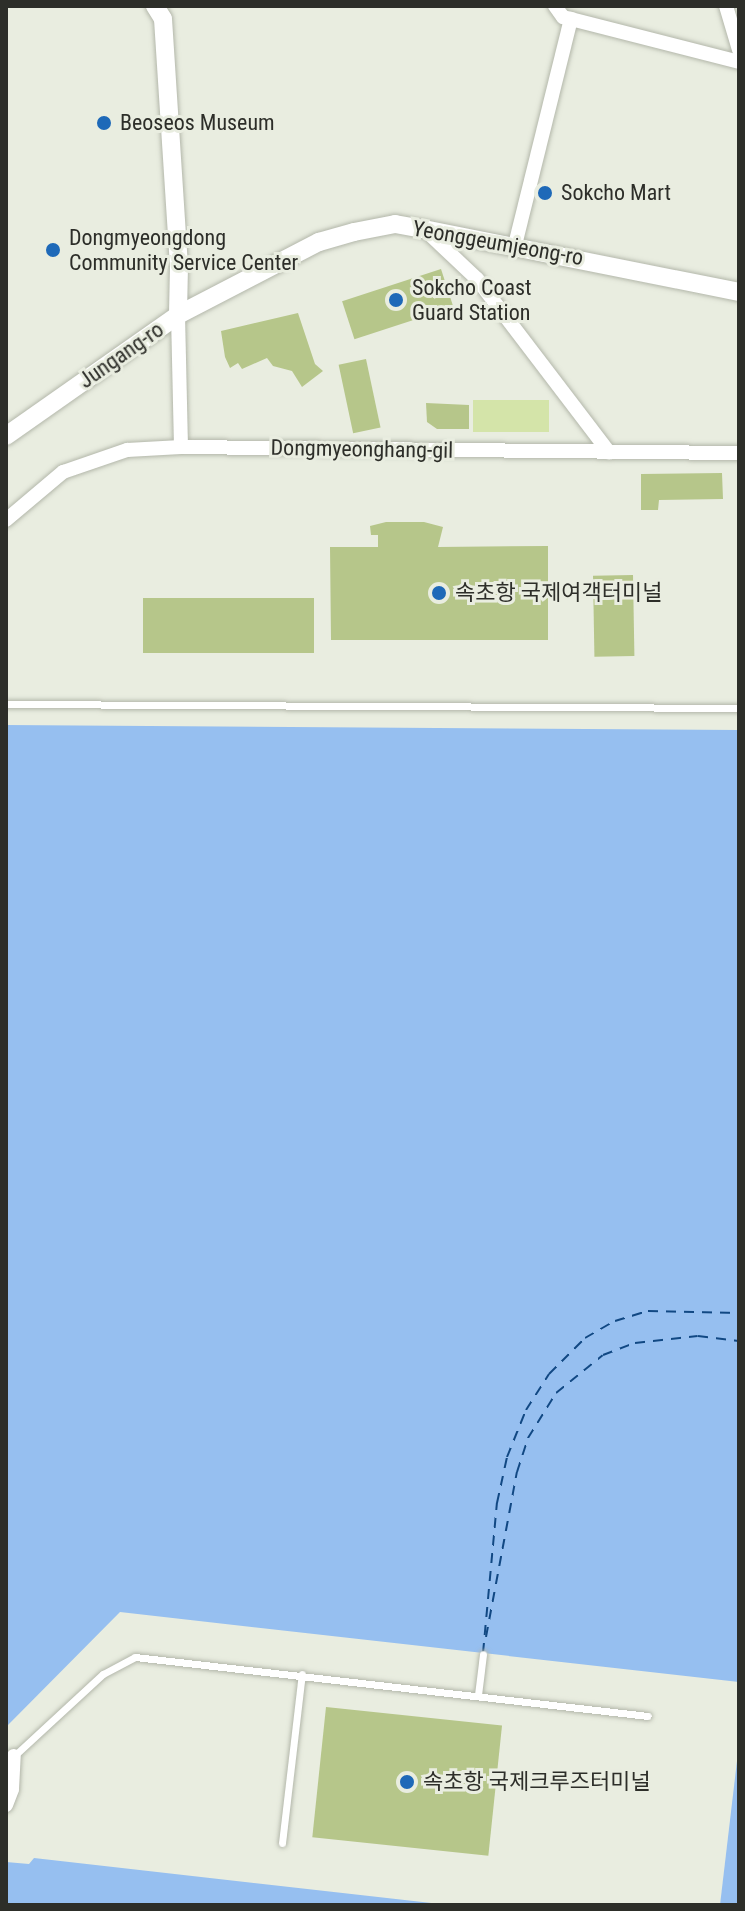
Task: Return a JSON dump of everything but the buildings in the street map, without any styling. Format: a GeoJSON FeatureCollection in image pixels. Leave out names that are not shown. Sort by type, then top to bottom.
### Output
{"type":"FeatureCollection","features":[{"type":"Feature","properties":{"kind":"street","name":"Jungang-ro"},"geometry":{"type":"LineString","coordinates":[[6,436],[178,315],[179,266],[163,19],[155,6]]}},
{"type":"Feature","properties":{"kind":"street"},"geometry":{"type":"LineString","coordinates":[[555,6],[563,17],[739,62]]}},
{"type":"Feature","properties":{"kind":"street"},"geometry":{"type":"LineString","coordinates":[[726,6],[739,50]]}},
{"type":"Feature","properties":{"kind":"street"},"geometry":{"type":"LineString","coordinates":[[515,245],[571,19]]}},
{"type":"Feature","properties":{"kind":"street","name":"Yeonggeumjeong-ro"},"geometry":{"type":"LineString","coordinates":[[178,315],[319,242],[395,224],[515,245],[739,292]]}},
{"type":"Feature","properties":{"kind":"street"},"geometry":{"type":"LineString","coordinates":[[424,229],[477,279],[609,452]]}},
{"type":"Feature","properties":{"kind":"street"},"geometry":{"type":"LineString","coordinates":[[178,315],[181,447]]}},
{"type":"Feature","properties":{"kind":"street","name":"Dongmyeonghang-gil"},"geometry":{"type":"LineString","coordinates":[[6,520],[63,472],[127,450],[181,447],[739,453]]}},
{"type":"Feature","properties":{"kind":"street"},"geometry":{"type":"LineString","coordinates":[[6,1805],[12,1789],[10,1760]]}},
{"type":"Feature","properties":{"kind":"lane"},"geometry":{"type":"LineString","coordinates":[[6,704],[739,708]]}},
{"type":"Feature","properties":{"kind":"lane"},"geometry":{"type":"LineString","coordinates":[[478,1695],[483,1654]]}},
{"type":"Feature","properties":{"kind":"lane"},"geometry":{"type":"LineString","coordinates":[[10,1760],[103,1674],[135,1657],[648,1716]]}},
{"type":"Feature","properties":{"kind":"lane"},"geometry":{"type":"LineString","coordinates":[[282,1843],[302,1674]]}},
{"type":"Feature","properties":{"kind":"green space"},"geometry":{"type":"Polygon","coordinates":[[[473,400],[549,400],[549,432],[473,432],[473,400]]]}},
{"type":"Feature","properties":{"kind":"water"},"geometry":{"type":"Polygon","coordinates":[[[6,725],[739,730],[739,1682],[120,1612],[6,1727],[6,725]]]}},
{"type":"Feature","properties":{"kind":"water"},"geometry":{"type":"Polygon","coordinates":[[[739,1744],[739,1905],[720,1905],[739,1744]]]}},
{"type":"Feature","properties":{"kind":"water"},"geometry":{"type":"Polygon","coordinates":[[[34,1858],[449,1905],[6,1905],[6,1862],[29,1864],[34,1858]]]}},
{"type":"Feature","properties":{"kind":"ferry route"},"geometry":{"type":"LineString","coordinates":[[483,1653],[497,1503],[507,1457],[526,1410],[549,1374],[585,1338],[615,1321],[648,1311],[739,1313]]}},
{"type":"Feature","properties":{"kind":"ferry route"},"geometry":{"type":"LineString","coordinates":[[486,1637],[517,1472],[528,1438],[556,1393],[603,1355],[635,1343],[698,1336],[739,1341]]}},
{"type":"Feature","properties":{"kind":"place","name":"Beoseos Museum"},"geometry":{"type":"Point","coordinates":[104,123]}},
{"type":"Feature","properties":{"kind":"place","name":"Sokcho Mart"},"geometry":{"type":"Point","coordinates":[545,193]}},
{"type":"Feature","properties":{"kind":"place","name":"Dongmyeongdong Community Service Center"},"geometry":{"type":"Point","coordinates":[53,250]}},
{"type":"Feature","properties":{"kind":"place","name":"Sokcho Coast Guard Station"},"geometry":{"type":"Point","coordinates":[396,300]}},
{"type":"Feature","properties":{"kind":"place","name":"속초항 국제여객터미널"},"geometry":{"type":"Point","coordinates":[439,593]}},
{"type":"Feature","properties":{"kind":"place","name":"속초항 국제크루즈터미널"},"geometry":{"type":"Point","coordinates":[407,1782]}}]}
